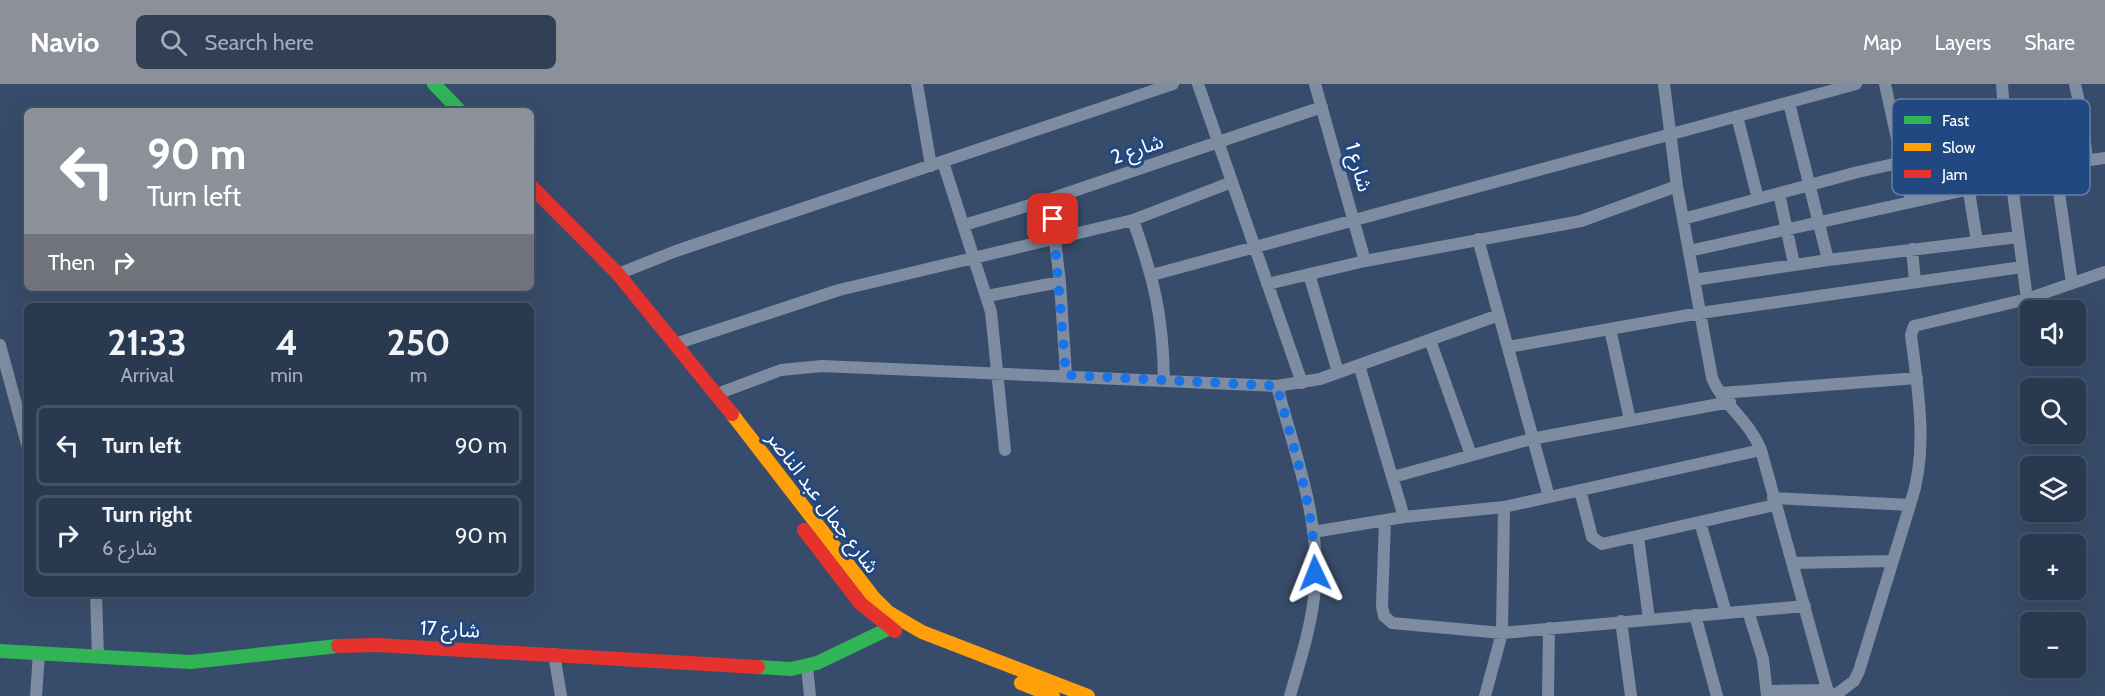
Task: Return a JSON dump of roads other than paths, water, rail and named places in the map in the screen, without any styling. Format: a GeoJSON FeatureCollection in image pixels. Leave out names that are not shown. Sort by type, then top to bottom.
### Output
{"type":"FeatureCollection","features":[{"type":"Feature","properties":{"kind":"street"},"geometry":{"type":"LineString","coordinates":[[434,84],[457,108]]}},
{"type":"Feature","properties":{"kind":"street"},"geometry":{"type":"LineString","coordinates":[[917,84],[931,166]]}},
{"type":"Feature","properties":{"kind":"street"},"geometry":{"type":"LineString","coordinates":[[618,274],[676,251],[1173,84]]}},
{"type":"Feature","properties":{"kind":"street"},"geometry":{"type":"LineString","coordinates":[[1198,84],[1302,383]]}},
{"type":"Feature","properties":{"kind":"street","name":"شارع 1"},"geometry":{"type":"LineString","coordinates":[[1315,84],[1365,261]]}},
{"type":"Feature","properties":{"kind":"street"},"geometry":{"type":"LineString","coordinates":[[1664,84],[1677,186],[1712,378],[1725,398],[1751,428],[1761,450],[1830,694]]}},
{"type":"Feature","properties":{"kind":"street"},"geometry":{"type":"LineString","coordinates":[[1152,275],[1856,84]]}},
{"type":"Feature","properties":{"kind":"street"},"geometry":{"type":"LineString","coordinates":[[1885,84],[1892,116]]}},
{"type":"Feature","properties":{"kind":"street"},"geometry":{"type":"LineString","coordinates":[[2001,84],[2002,99]]}},
{"type":"Feature","properties":{"kind":"street"},"geometry":{"type":"LineString","coordinates":[[2075,84],[2078,99]]}},
{"type":"Feature","properties":{"kind":"street"},"geometry":{"type":"LineString","coordinates":[[1788,103],[1828,260]]}},
{"type":"Feature","properties":{"kind":"street","name":"شارع 2"},"geometry":{"type":"LineString","coordinates":[[964,225],[1050,199],[1322,107]]}},
{"type":"Feature","properties":{"kind":"street"},"geometry":{"type":"LineString","coordinates":[[1737,116],[1758,199]]}},
{"type":"Feature","properties":{"kind":"street"},"geometry":{"type":"LineString","coordinates":[[2090,160],[2105,158]]}},
{"type":"Feature","properties":{"kind":"street"},"geometry":{"type":"LineString","coordinates":[[943,162],[987,296],[1005,450]]}},
{"type":"Feature","properties":{"kind":"street"},"geometry":{"type":"LineString","coordinates":[[1683,219],[1892,164]]}},
{"type":"Feature","properties":{"kind":"street"},"geometry":{"type":"LineString","coordinates":[[675,344],[794,303],[975,256],[1132,220],[1232,182]]}},
{"type":"Feature","properties":{"kind":"street"},"geometry":{"type":"LineString","coordinates":[[1267,284],[1365,261],[1581,221],[1677,186]]}},
{"type":"Feature","properties":{"kind":"street","name":"شارع جمال عبد الناصر"},"geometry":{"type":"LineString","coordinates":[[534,189],[589,248],[598,253],[618,274],[717,394],[860,584],[888,612],[922,632],[1088,696]]}},
{"type":"Feature","properties":{"kind":"street"},"geometry":{"type":"LineString","coordinates":[[1779,193],[1794,264]]}},
{"type":"Feature","properties":{"kind":"street"},"geometry":{"type":"LineString","coordinates":[[1909,195],[1911,202]]}},
{"type":"Feature","properties":{"kind":"street"},"geometry":{"type":"LineString","coordinates":[[1689,251],[1942,195]]}},
{"type":"Feature","properties":{"kind":"street"},"geometry":{"type":"LineString","coordinates":[[1970,195],[1977,242]]}},
{"type":"Feature","properties":{"kind":"street"},"geometry":{"type":"LineString","coordinates":[[2012,195],[2027,299]]}},
{"type":"Feature","properties":{"kind":"street"},"geometry":{"type":"LineString","coordinates":[[2059,195],[2072,283]]}},
{"type":"Feature","properties":{"kind":"street"},"geometry":{"type":"LineString","coordinates":[[1050,199],[1060,282],[1066,375]]}},
{"type":"Feature","properties":{"kind":"street"},"geometry":{"type":"LineString","coordinates":[[1132,220],[1152,275],[1162,319],[1164,380]]}},
{"type":"Feature","properties":{"kind":"street"},"geometry":{"type":"LineString","coordinates":[[1694,280],[1794,264],[2018,237]]}},
{"type":"Feature","properties":{"kind":"street"},"geometry":{"type":"LineString","coordinates":[[1478,239],[1549,497]]}},
{"type":"Feature","properties":{"kind":"street","name":"شارع جمال عبد الناصر"},"geometry":{"type":"LineString","coordinates":[[589,248],[592,258],[709,401],[860,603],[890,628],[914,641],[1053,696]]}},
{"type":"Feature","properties":{"kind":"street"},"geometry":{"type":"LineString","coordinates":[[1912,249],[1915,282]]}},
{"type":"Feature","properties":{"kind":"street"},"geometry":{"type":"LineString","coordinates":[[1508,347],[1700,313],[2022,267]]}},
{"type":"Feature","properties":{"kind":"street"},"geometry":{"type":"LineString","coordinates":[[1748,611],[1762,659],[1767,694],[1830,694],[1854,681],[1859,671],[1921,463],[1917,378],[1911,335],[1914,326],[2027,299],[2105,272]]}},
{"type":"Feature","properties":{"kind":"street"},"geometry":{"type":"LineString","coordinates":[[1309,274],[1338,372]]}},
{"type":"Feature","properties":{"kind":"street"},"geometry":{"type":"LineString","coordinates":[[987,296],[1060,282]]}},
{"type":"Feature","properties":{"kind":"street"},"geometry":{"type":"LineString","coordinates":[[717,394],[760,376],[801,367],[997,372],[1277,386],[1302,383],[1338,372],[1499,315]]}},
{"type":"Feature","properties":{"kind":"street"},"geometry":{"type":"LineString","coordinates":[[1610,329],[1630,420]]}},
{"type":"Feature","properties":{"kind":"street"},"geometry":{"type":"LineString","coordinates":[[1430,340],[1471,455]]}},
{"type":"Feature","properties":{"kind":"street"},"geometry":{"type":"LineString","coordinates":[[0,345],[24,433]]}},
{"type":"Feature","properties":{"kind":"street"},"geometry":{"type":"LineString","coordinates":[[1359,365],[1404,517]]}},
{"type":"Feature","properties":{"kind":"street"},"geometry":{"type":"LineString","coordinates":[[1393,477],[1532,439],[1725,398],[1917,378]]}},
{"type":"Feature","properties":{"kind":"street"},"geometry":{"type":"LineString","coordinates":[[1277,386],[1313,532],[1315,587],[1311,617],[1290,696]]}},
{"type":"Feature","properties":{"kind":"street"},"geometry":{"type":"LineString","coordinates":[[1313,532],[1404,517],[1504,507],[1761,450]]}},
{"type":"Feature","properties":{"kind":"street"},"geometry":{"type":"LineString","coordinates":[[1580,490],[1594,540],[1608,543],[1774,502],[1910,505]]}},
{"type":"Feature","properties":{"kind":"street"},"geometry":{"type":"LineString","coordinates":[[1485,696],[1502,633],[1504,507]]}},
{"type":"Feature","properties":{"kind":"street"},"geometry":{"type":"LineString","coordinates":[[1385,520],[1382,606],[1384,616],[1392,623],[1502,633],[1805,606]]}},
{"type":"Feature","properties":{"kind":"street"},"geometry":{"type":"LineString","coordinates":[[1700,522],[1726,613]]}},
{"type":"Feature","properties":{"kind":"street"},"geometry":{"type":"LineString","coordinates":[[1638,537],[1649,619]]}},
{"type":"Feature","properties":{"kind":"street"},"geometry":{"type":"LineString","coordinates":[[1792,563],[1892,561]]}},
{"type":"Feature","properties":{"kind":"street"},"geometry":{"type":"LineString","coordinates":[[96,597],[98,657]]}},
{"type":"Feature","properties":{"kind":"street"},"geometry":{"type":"LineString","coordinates":[[1695,615],[1717,696]]}},
{"type":"Feature","properties":{"kind":"street"},"geometry":{"type":"LineString","coordinates":[[1621,621],[1631,696]]}},
{"type":"Feature","properties":{"kind":"street","name":"شارع 17"},"geometry":{"type":"LineString","coordinates":[[0,651],[191,662],[300,649],[360,645],[554,654],[774,669],[807,667],[840,656],[890,628]]}},
{"type":"Feature","properties":{"kind":"street"},"geometry":{"type":"LineString","coordinates":[[1548,696],[1549,628]]}},
{"type":"Feature","properties":{"kind":"street"},"geometry":{"type":"LineString","coordinates":[[36,696],[39,653]]}},
{"type":"Feature","properties":{"kind":"street"},"geometry":{"type":"LineString","coordinates":[[554,654],[561,696]]}},
{"type":"Feature","properties":{"kind":"street"},"geometry":{"type":"LineString","coordinates":[[807,667],[810,696]]}}]}
